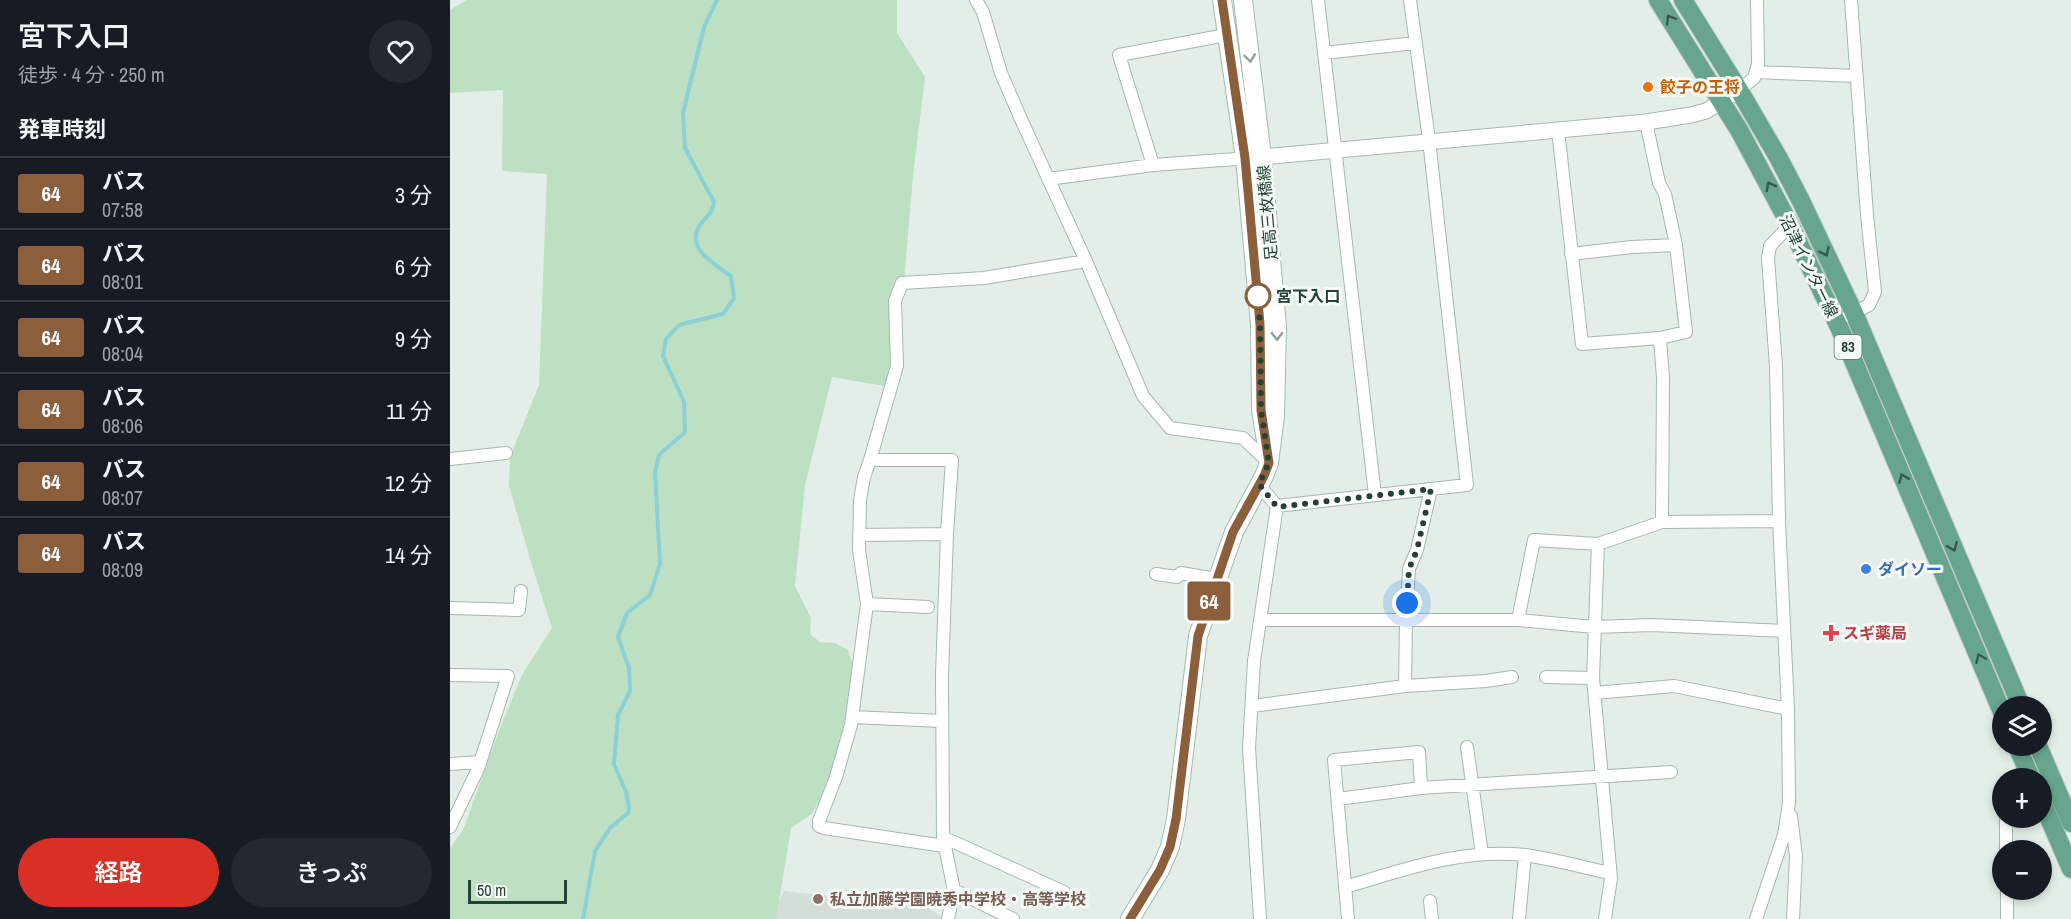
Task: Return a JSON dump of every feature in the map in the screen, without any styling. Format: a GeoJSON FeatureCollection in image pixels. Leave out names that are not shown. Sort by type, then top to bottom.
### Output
{"type":"FeatureCollection","features":[{"type":"Feature","properties":{"kind":"main road","name":"足高三枚橋線"},"geometry":{"type":"LineString","coordinates":[[1130,919],[1160,870],[1170,847],[1176,819],[1198,636],[1233,532],[1269,463],[1275,416],[1277,327],[1253,158],[1226,35],[1222,0]]}},
{"type":"Feature","properties":{"kind":"main road","name":"足高三枚橋線"},"geometry":{"type":"LineString","coordinates":[[1243,0],[1253,158]]}},
{"type":"Feature","properties":{"kind":"main road","name":"沼津インター線"},"geometry":{"type":"LineString","coordinates":[[1658,0],[1722,102],[1760,167],[1790,225],[1836,322],[1995,696]]}},
{"type":"Feature","properties":{"kind":"main road","name":"沼津インター線"},"geometry":{"type":"LineString","coordinates":[[1683,0],[1739,90],[1796,192],[1854,313],[2017,696]]}},
{"type":"Feature","properties":{"kind":"main road"},"geometry":{"type":"LineString","coordinates":[[2042,756],[2071,823]]}},
{"type":"Feature","properties":{"kind":"main road"},"geometry":{"type":"LineString","coordinates":[[2052,824],[2071,869]]}},
{"type":"Feature","properties":{"kind":"street"},"geometry":{"type":"LineString","coordinates":[[976,0],[983,12],[1001,73],[1086,261],[1143,396],[1170,428],[1243,438],[1269,463]]}},
{"type":"Feature","properties":{"kind":"street"},"geometry":{"type":"LineString","coordinates":[[1318,0],[1375,495]]}},
{"type":"Feature","properties":{"kind":"street"},"geometry":{"type":"LineString","coordinates":[[1277,507],[1467,485],[1429,140],[1410,0]]}},
{"type":"Feature","properties":{"kind":"street"},"geometry":{"type":"LineString","coordinates":[[1048,179],[1153,165],[1646,122],[1691,115],[1706,111],[1722,102],[1754,78],[1759,51],[1757,0]]}},
{"type":"Feature","properties":{"kind":"street"},"geometry":{"type":"LineString","coordinates":[[1836,322],[1869,305],[1875,292],[1851,0]]}},
{"type":"Feature","properties":{"kind":"street"},"geometry":{"type":"LineString","coordinates":[[1153,165],[1119,55],[1226,35]]}},
{"type":"Feature","properties":{"kind":"street"},"geometry":{"type":"LineString","coordinates":[[1324,53],[1415,43]]}},
{"type":"Feature","properties":{"kind":"street"},"geometry":{"type":"LineString","coordinates":[[1756,72],[1857,76]]}},
{"type":"Feature","properties":{"kind":"street"},"geometry":{"type":"LineString","coordinates":[[1558,130],[1581,345],[1660,338],[1686,332],[1676,245],[1665,194],[1659,183],[1646,122]]}},
{"type":"Feature","properties":{"kind":"street"},"geometry":{"type":"LineString","coordinates":[[1790,225],[1770,246],[1768,258],[1776,366],[1789,803],[1796,855],[1793,919]]}},
{"type":"Feature","properties":{"kind":"street"},"geometry":{"type":"LineString","coordinates":[[1571,254],[1676,245]]}},
{"type":"Feature","properties":{"kind":"street"},"geometry":{"type":"LineString","coordinates":[[1064,892],[944,842],[824,828],[819,826],[819,821],[836,777],[852,717],[867,604],[858,550],[860,500],[864,477],[897,366],[895,301],[902,284],[984,278],[1086,261]]}},
{"type":"Feature","properties":{"kind":"street"},"geometry":{"type":"LineString","coordinates":[[1660,338],[1663,378],[1662,522]]}},
{"type":"Feature","properties":{"kind":"street"},"geometry":{"type":"LineString","coordinates":[[450,459],[506,453]]}},
{"type":"Feature","properties":{"kind":"street"},"geometry":{"type":"LineString","coordinates":[[870,460],[952,460],[947,534],[942,721],[944,842],[954,890],[948,919]]}},
{"type":"Feature","properties":{"kind":"street"},"geometry":{"type":"LineString","coordinates":[[1259,484],[1277,507],[1254,661],[1249,748],[1260,919]]}},
{"type":"Feature","properties":{"kind":"street"},"geometry":{"type":"LineString","coordinates":[[1405,686],[1409,569],[1417,550],[1431,489]]}},
{"type":"Feature","properties":{"kind":"street"},"geometry":{"type":"LineString","coordinates":[[1518,620],[1534,540],[1598,544],[1662,522],[1779,520]]}},
{"type":"Feature","properties":{"kind":"street"},"geometry":{"type":"LineString","coordinates":[[859,535],[947,534]]}},
{"type":"Feature","properties":{"kind":"street"},"geometry":{"type":"LineString","coordinates":[[1598,544],[1593,678],[1610,873],[1605,919]]}},
{"type":"Feature","properties":{"kind":"street"},"geometry":{"type":"LineString","coordinates":[[1156,574],[1177,577],[1181,573],[1216,579]]}},
{"type":"Feature","properties":{"kind":"street"},"geometry":{"type":"LineString","coordinates":[[450,608],[519,610],[521,591]]}},
{"type":"Feature","properties":{"kind":"street"},"geometry":{"type":"LineString","coordinates":[[867,604],[928,607]]}},
{"type":"Feature","properties":{"kind":"street"},"geometry":{"type":"LineString","coordinates":[[1260,620],[1518,620],[1594,627],[1652,626],[1784,631]]}},
{"type":"Feature","properties":{"kind":"street"},"geometry":{"type":"LineString","coordinates":[[450,675],[508,676],[480,762],[450,827]]}},
{"type":"Feature","properties":{"kind":"street"},"geometry":{"type":"LineString","coordinates":[[1252,706],[1405,686],[1486,681],[1512,677]]}},
{"type":"Feature","properties":{"kind":"street"},"geometry":{"type":"LineString","coordinates":[[1546,677],[1593,678]]}},
{"type":"Feature","properties":{"kind":"street"},"geometry":{"type":"LineString","coordinates":[[1595,693],[1674,686],[1788,709]]}},
{"type":"Feature","properties":{"kind":"street"},"geometry":{"type":"LineString","coordinates":[[852,717],[942,721]]}},
{"type":"Feature","properties":{"kind":"street"},"geometry":{"type":"LineString","coordinates":[[1467,747],[1482,854]]}},
{"type":"Feature","properties":{"kind":"street"},"geometry":{"type":"LineString","coordinates":[[1348,919],[1334,760],[1419,752],[1421,788]]}},
{"type":"Feature","properties":{"kind":"street"},"geometry":{"type":"LineString","coordinates":[[450,764],[480,762]]}},
{"type":"Feature","properties":{"kind":"street"},"geometry":{"type":"LineString","coordinates":[[1338,799],[1421,788],[1671,772]]}},
{"type":"Feature","properties":{"kind":"street"},"geometry":{"type":"LineString","coordinates":[[1756,919],[1784,835],[1789,803]]}},
{"type":"Feature","properties":{"kind":"street"},"geometry":{"type":"LineString","coordinates":[[1345,887],[1436,860],[1482,854],[1525,855],[1610,873]]}},
{"type":"Feature","properties":{"kind":"street"},"geometry":{"type":"LineString","coordinates":[[1519,919],[1525,855]]}},
{"type":"Feature","properties":{"kind":"street"},"geometry":{"type":"LineString","coordinates":[[954,890],[1013,919]]}},
{"type":"Feature","properties":{"kind":"street"},"geometry":{"type":"LineString","coordinates":[[2007,900],[2007,919]]}},
{"type":"Feature","properties":{"kind":"street"},"geometry":{"type":"LineString","coordinates":[[1430,901],[1432,919]]}},
{"type":"Feature","properties":{"kind":"shaded area","name":"私立加藤学園暁秀中学校・高等学校"},"geometry":{"type":"Polygon","coordinates":[[[784,891],[928,907],[941,919],[776,919],[776,907],[784,891]]]}},
{"type":"Feature","properties":{"kind":"green space"},"geometry":{"type":"Polygon","coordinates":[[[467,0],[897,0],[897,33],[925,77],[904,281],[890,387],[832,377],[805,485],[795,586],[811,618],[810,634],[820,642],[835,643],[848,650],[852,662],[851,689],[834,772],[812,814],[791,828],[776,919],[450,919],[450,848],[463,830],[500,728],[523,673],[552,628],[509,486],[510,457],[539,385],[547,174],[502,171],[503,90],[450,93],[450,10],[467,0]]]}},
{"type":"Feature","properties":{"kind":"waterway"},"geometry":{"type":"LineString","coordinates":[[583,919],[595,851],[610,828],[628,813],[629,807],[626,792],[614,764],[618,715],[630,691],[629,668],[618,637],[627,613],[650,595],[660,564],[655,472],[659,455],[685,432],[684,402],[663,356],[666,339],[679,325],[723,314],[734,298],[731,276],[710,261],[696,241],[696,233],[711,212],[714,202],[685,148],[683,113],[704,27],[717,0]]}},
{"type":"Feature","properties":{"kind":"bus line","name":"64"},"geometry":{"type":"LineString","coordinates":[[1130,919],[1160,870],[1170,847],[1176,819],[1198,636],[1210,596],[1233,532],[1269,463],[1261,410],[1260,324],[1245,158],[1222,0]]}},
{"type":"Feature","properties":{"kind":"place","name":"餃子の王将"},"geometry":{"type":"Point","coordinates":[1648,87]}},
{"type":"Feature","properties":{"kind":"place","name":"宮下入口"},"geometry":{"type":"Point","coordinates":[1258,296]}},
{"type":"Feature","properties":{"kind":"place","name":"ダイソー"},"geometry":{"type":"Point","coordinates":[1866,569]}},
{"type":"Feature","properties":{"kind":"place","name":"スギ薬局"},"geometry":{"type":"Point","coordinates":[1831,633]}},
{"type":"Feature","properties":{"kind":"place","name":"私立加藤学園暁秀中学校・高等学校"},"geometry":{"type":"Point","coordinates":[818,899]}},
{"type":"Feature","properties":{"kind":"route"},"geometry":{"type":"LineString","coordinates":[[1258,296],[1261,410],[1269,463],[1259,484],[1277,507],[1431,489],[1417,550],[1409,569],[1407,603]]}}]}
